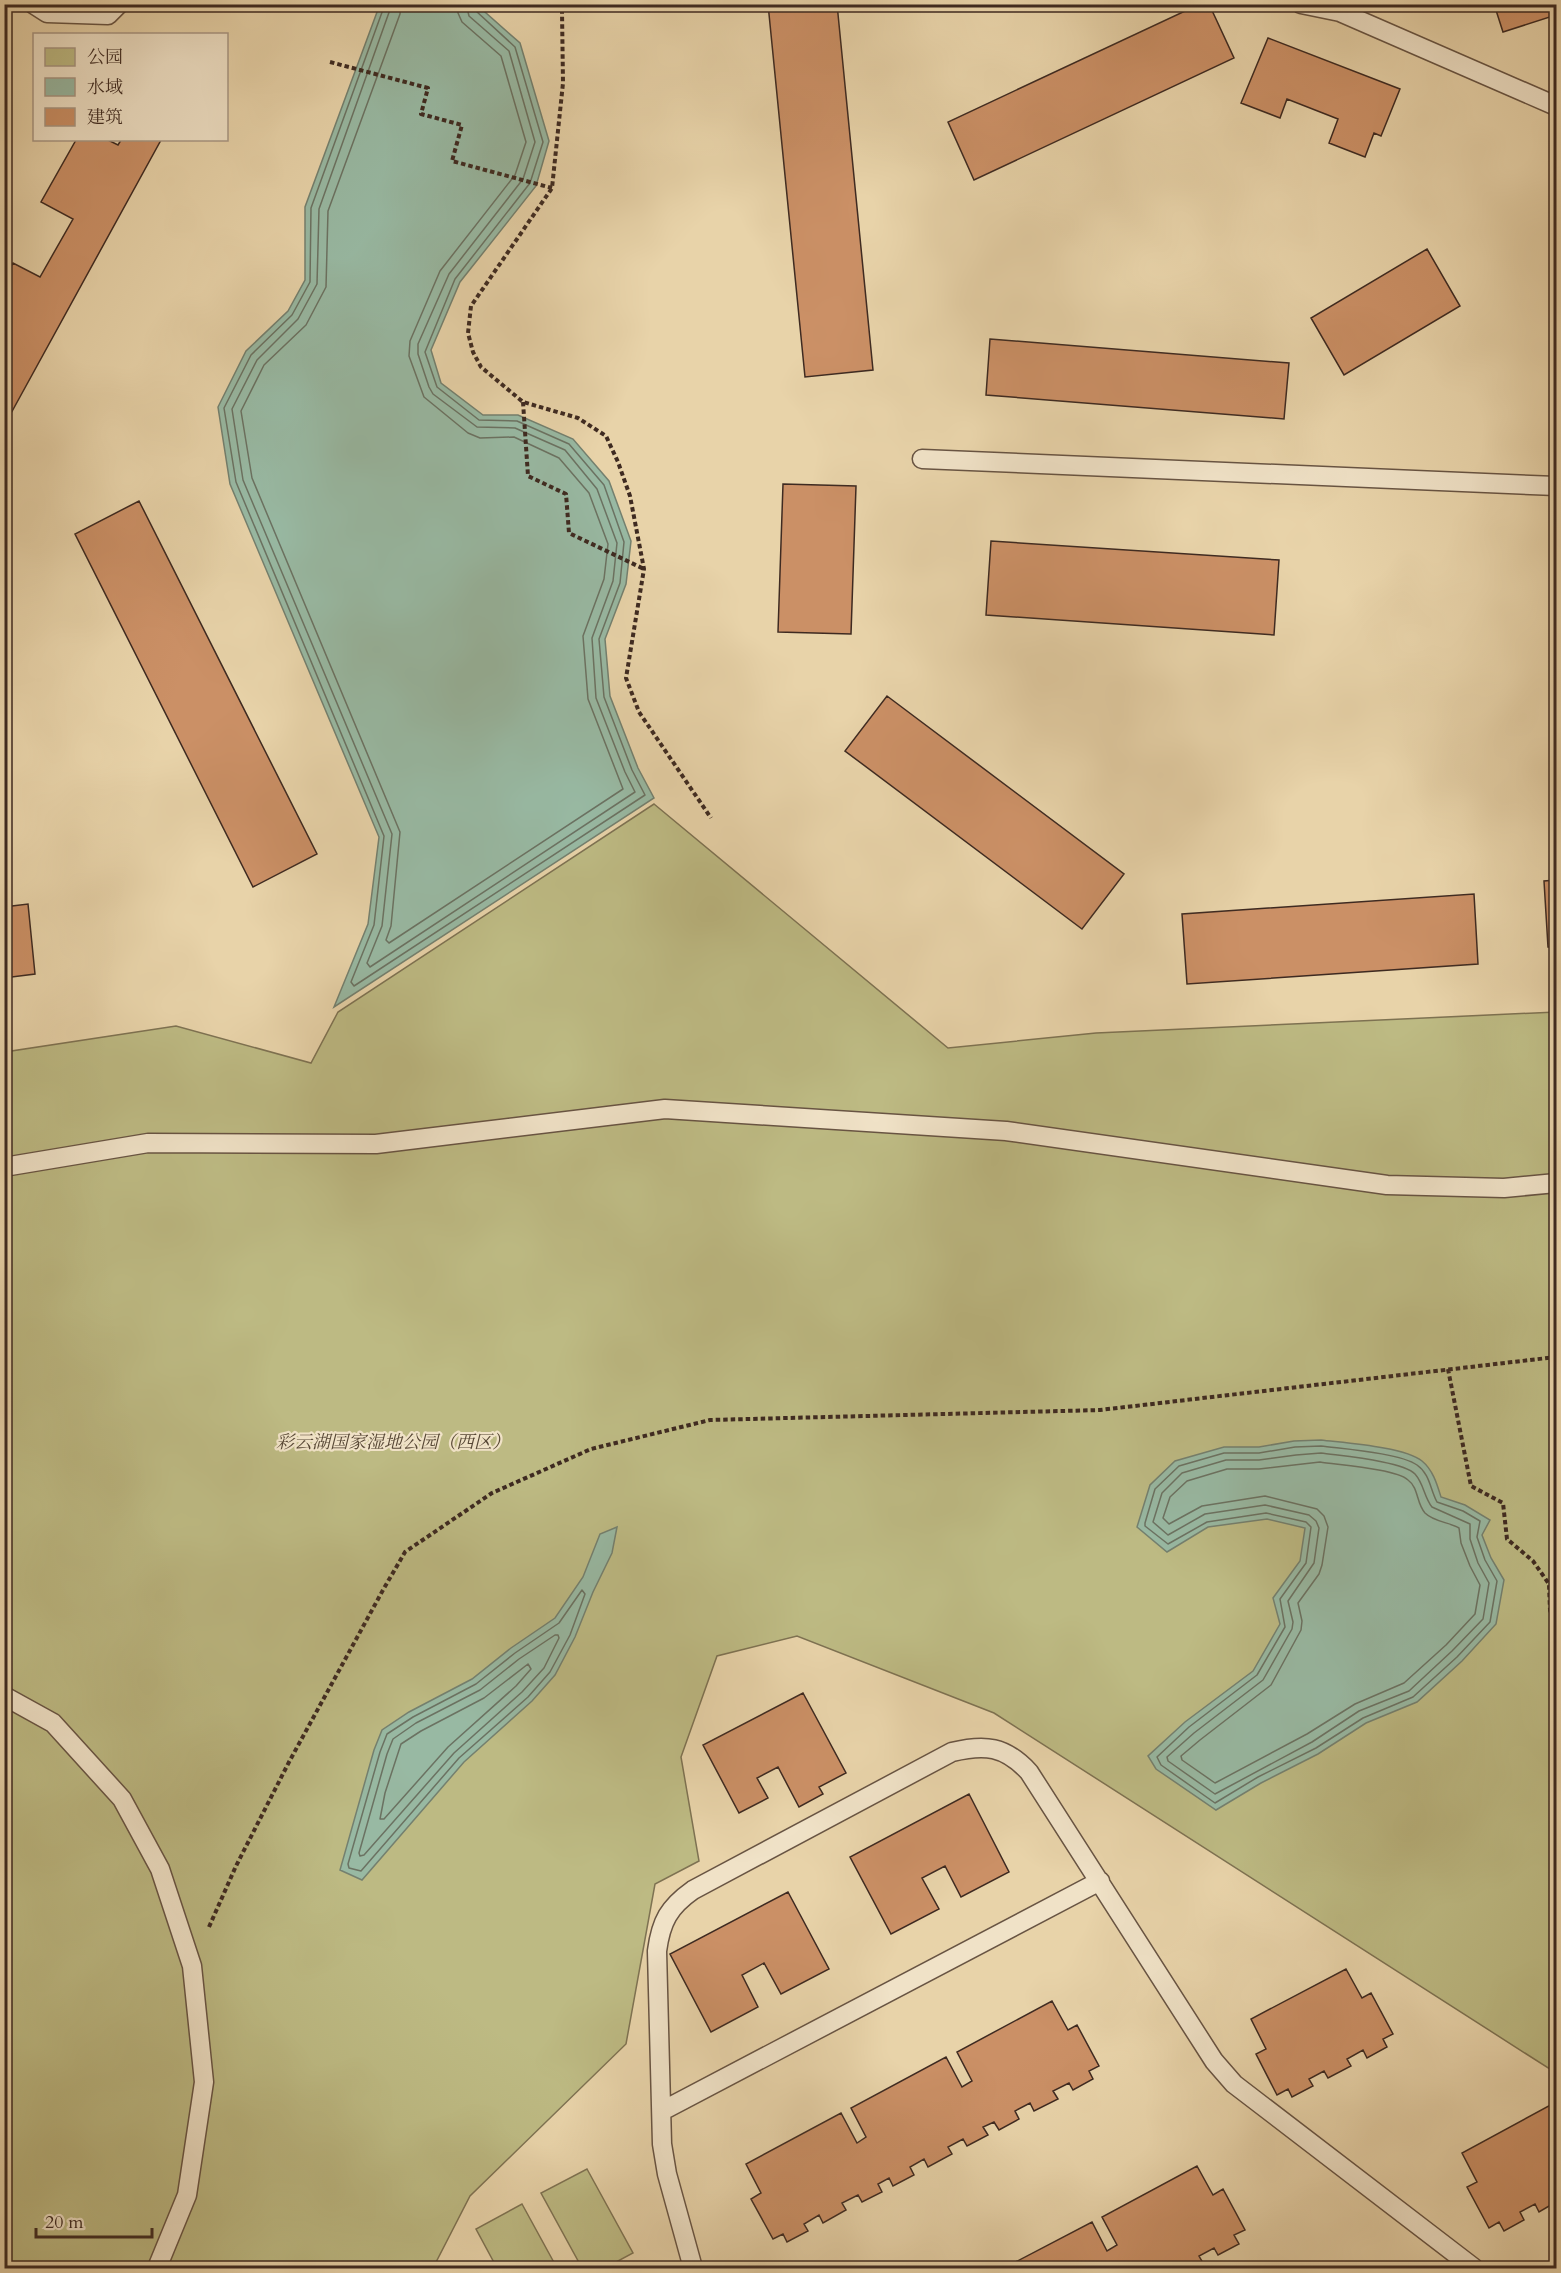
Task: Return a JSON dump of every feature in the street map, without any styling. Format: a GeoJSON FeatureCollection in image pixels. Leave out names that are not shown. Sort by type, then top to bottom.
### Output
{"type":"FeatureCollection","features":[{"type":"Feature","properties":{"kind":"lane"},"geometry":{"type":"LineString","coordinates":[[33,4],[47,14],[108,15],[119,4]]}},
{"type":"Feature","properties":{"kind":"lane"},"geometry":{"type":"LineString","coordinates":[[1301,4],[1340,12],[1557,106]]}},
{"type":"Feature","properties":{"kind":"lane"},"geometry":{"type":"LineString","coordinates":[[922,459],[1557,486]]}},
{"type":"Feature","properties":{"kind":"lane"},"geometry":{"type":"LineString","coordinates":[[4,1167],[148,1143],[376,1144],[665,1109],[1006,1131],[1387,1185],[1504,1188],[1557,1183]]}},
{"type":"Feature","properties":{"kind":"lane"},"geometry":{"type":"LineString","coordinates":[[4,1696],[53,1724],[122,1799],[160,1869],[192,1966],[204,2082],[187,2195],[157,2268]]}},
{"type":"Feature","properties":{"kind":"lane"},"geometry":{"type":"LineString","coordinates":[[693,2268],[662,2144],[657,1951],[659,1932],[667,1914],[677,1901],[693,1890],[952,1752],[970,1748],[989,1748],[1005,1752],[1029,1772],[1214,2061],[1234,2084],[1474,2268]]}},
{"type":"Feature","properties":{"kind":"lane"},"geometry":{"type":"LineString","coordinates":[[662,2111],[1100,1881]]}},
{"type":"Feature","properties":{"kind":"path"},"geometry":{"type":"LineString","coordinates":[[556,4],[562,11],[563,83],[552,188],[471,306],[468,333],[481,368],[523,402],[578,418],[606,436],[630,496],[644,569],[626,678],[639,712],[711,818]]}},
{"type":"Feature","properties":{"kind":"path"},"geometry":{"type":"LineString","coordinates":[[330,62],[428,88],[421,114],[462,125],[452,161],[552,188]]}},
{"type":"Feature","properties":{"kind":"path"},"geometry":{"type":"LineString","coordinates":[[523,402],[528,476],[566,494],[568,533],[644,569]]}},
{"type":"Feature","properties":{"kind":"path"},"geometry":{"type":"LineString","coordinates":[[192,1966],[236,1866],[377,1600],[405,1552],[492,1493],[591,1449],[710,1420],[1100,1410],[1557,1357]]}},
{"type":"Feature","properties":{"kind":"path"},"geometry":{"type":"LineString","coordinates":[[1448,1369],[1471,1486],[1503,1503],[1507,1539],[1533,1561],[1549,1584],[1550,1610],[1557,1637]]}},
{"type":"Feature","properties":{"kind":"green space","name":"彩云湖国家湿地公园（西区）"},"geometry":{"type":"Polygon","coordinates":[[[654,804],[948,1048],[1096,1033],[1556,1012],[1556,2073],[994,1713],[797,1636],[717,1656],[681,1757],[699,1861],[655,1884],[626,2044],[470,2196],[433,2268],[5,2268],[5,1052],[176,1026],[311,1063],[338,1012],[654,804]]]}},
{"type":"Feature","properties":{"kind":"green space"},"geometry":{"type":"Polygon","coordinates":[[[587,2169],[633,2253],[605,2268],[582,2268],[541,2193],[587,2169]]]}},
{"type":"Feature","properties":{"kind":"green space"},"geometry":{"type":"Polygon","coordinates":[[[522,2204],[557,2268],[497,2268],[476,2229],[522,2204]]]}},
{"type":"Feature","properties":{"kind":"water"},"geometry":{"type":"Polygon","coordinates":[[[380,4],[477,5],[520,43],[549,141],[536,186],[460,282],[431,350],[441,383],[483,415],[518,415],[573,439],[609,481],[631,541],[626,584],[605,639],[610,696],[638,768],[654,798],[334,1007],[368,924],[379,837],[230,484],[218,407],[246,351],[288,311],[305,280],[305,207],[380,4]]]}},
{"type":"Feature","properties":{"kind":"water"},"geometry":{"type":"Polygon","coordinates":[[[1321,1440],[1374,1446],[1414,1456],[1429,1469],[1441,1497],[1465,1505],[1490,1520],[1482,1535],[1491,1558],[1504,1580],[1496,1624],[1462,1661],[1417,1702],[1366,1723],[1318,1754],[1261,1783],[1216,1810],[1156,1769],[1148,1756],[1185,1722],[1253,1671],[1280,1624],[1273,1598],[1300,1561],[1305,1528],[1267,1519],[1208,1527],[1167,1552],[1137,1527],[1150,1485],[1175,1461],[1224,1447],[1259,1447],[1294,1441],[1321,1440]]]}},
{"type":"Feature","properties":{"kind":"water"},"geometry":{"type":"Polygon","coordinates":[[[617,1527],[612,1553],[575,1637],[555,1675],[532,1701],[464,1762],[362,1880],[340,1870],[374,1750],[382,1730],[409,1712],[472,1679],[511,1648],[555,1618],[583,1577],[600,1534],[617,1527]]]}},
{"type":"Feature","properties":{"kind":"building"},"geometry":{"type":"Polygon","coordinates":[[[768,4],[837,4],[873,370],[805,377],[768,4]]]}},
{"type":"Feature","properties":{"kind":"building"},"geometry":{"type":"Polygon","coordinates":[[[1200,4],[1209,4],[1234,58],[974,180],[948,122],[1200,4]]]}},
{"type":"Feature","properties":{"kind":"building"},"geometry":{"type":"Polygon","coordinates":[[[1494,4],[1556,4],[1556,15],[1503,32],[1494,4]]]}},
{"type":"Feature","properties":{"kind":"building"},"geometry":{"type":"Polygon","coordinates":[[[1268,38],[1400,89],[1381,136],[1374,133],[1365,157],[1329,143],[1338,119],[1287,99],[1280,118],[1241,103],[1268,38]]]}},
{"type":"Feature","properties":{"kind":"building"},"geometry":{"type":"Polygon","coordinates":[[[75,141],[110,141],[118,145],[120,141],[160,141],[4,426],[4,278],[13,263],[40,277],[73,219],[41,202],[75,141]]]}},
{"type":"Feature","properties":{"kind":"building"},"geometry":{"type":"Polygon","coordinates":[[[1427,249],[1460,306],[1344,375],[1311,318],[1427,249]]]}},
{"type":"Feature","properties":{"kind":"building"},"geometry":{"type":"Polygon","coordinates":[[[990,339],[1289,363],[1284,419],[986,395],[990,339]]]}},
{"type":"Feature","properties":{"kind":"building"},"geometry":{"type":"Polygon","coordinates":[[[783,484],[856,486],[851,634],[778,632],[783,484]]]}},
{"type":"Feature","properties":{"kind":"building"},"geometry":{"type":"Polygon","coordinates":[[[139,501],[317,854],[253,887],[75,534],[139,501]]]}},
{"type":"Feature","properties":{"kind":"building"},"geometry":{"type":"Polygon","coordinates":[[[991,541],[1279,560],[1274,635],[986,615],[991,541]]]}},
{"type":"Feature","properties":{"kind":"building"},"geometry":{"type":"Polygon","coordinates":[[[887,696],[1124,874],[1082,929],[845,751],[887,696]]]}},
{"type":"Feature","properties":{"kind":"building"},"geometry":{"type":"Polygon","coordinates":[[[1556,880],[1556,947],[1548,947],[1544,881],[1556,880]]]}},
{"type":"Feature","properties":{"kind":"building"},"geometry":{"type":"Polygon","coordinates":[[[1474,894],[1478,964],[1187,984],[1182,914],[1474,894]]]}},
{"type":"Feature","properties":{"kind":"building"},"geometry":{"type":"Polygon","coordinates":[[[28,904],[35,974],[4,978],[4,907],[28,904]]]}},
{"type":"Feature","properties":{"kind":"building"},"geometry":{"type":"Polygon","coordinates":[[[803,1693],[846,1773],[819,1787],[823,1794],[799,1807],[778,1767],[757,1778],[768,1798],[739,1813],[703,1745],[803,1693]]]}},
{"type":"Feature","properties":{"kind":"building"},"geometry":{"type":"Polygon","coordinates":[[[969,1794],[1009,1872],[961,1897],[945,1866],[922,1878],[939,1909],[891,1934],[850,1857],[969,1794]]]}},
{"type":"Feature","properties":{"kind":"building"},"geometry":{"type":"Polygon","coordinates":[[[788,1892],[829,1969],[781,1994],[764,1963],[742,1975],[758,2007],[711,2032],[670,1954],[788,1892]]]}},
{"type":"Feature","properties":{"kind":"building"},"geometry":{"type":"Polygon","coordinates":[[[1346,1969],[1362,1998],[1371,1993],[1393,2034],[1383,2039],[1387,2047],[1367,2058],[1363,2050],[1347,2059],[1351,2066],[1328,2078],[1324,2071],[1309,2079],[1313,2086],[1292,2097],[1288,2089],[1277,2095],[1256,2054],[1266,2049],[1251,2019],[1346,1969]]]}},
{"type":"Feature","properties":{"kind":"building"},"geometry":{"type":"Polygon","coordinates":[[[1052,2001],[1068,2030],[1077,2025],[1099,2066],[1089,2071],[1093,2079],[1073,2090],[1069,2083],[1053,2091],[1058,2099],[1034,2111],[1030,2103],[1015,2111],[1019,2119],[999,2130],[994,2122],[983,2127],[988,2135],[967,2146],[963,2139],[948,2147],[952,2154],[928,2167],[924,2159],[910,2167],[914,2175],[893,2186],[889,2178],[878,2184],[882,2192],[862,2202],[858,2195],[842,2203],[846,2210],[823,2223],[819,2215],[804,2224],[808,2231],[787,2242],[783,2234],[773,2239],[751,2199],[761,2193],[746,2164],[841,2113],[857,2143],[866,2137],[851,2108],[946,2057],[962,2087],[972,2081],[957,2052],[1052,2001]]]}},
{"type":"Feature","properties":{"kind":"building"},"geometry":{"type":"Polygon","coordinates":[[[1556,2102],[1556,2202],[1539,2212],[1535,2204],[1520,2212],[1524,2220],[1504,2231],[1499,2222],[1489,2228],[1467,2187],[1477,2182],[1462,2153],[1556,2102]]]}},
{"type":"Feature","properties":{"kind":"building"},"geometry":{"type":"Polygon","coordinates":[[[1197,2166],[1213,2195],[1223,2189],[1245,2230],[1234,2235],[1239,2244],[1218,2255],[1214,2248],[1199,2256],[1203,2263],[1192,2268],[1004,2268],[1092,2222],[1107,2251],[1117,2245],[1102,2217],[1197,2166]]]}}]}
